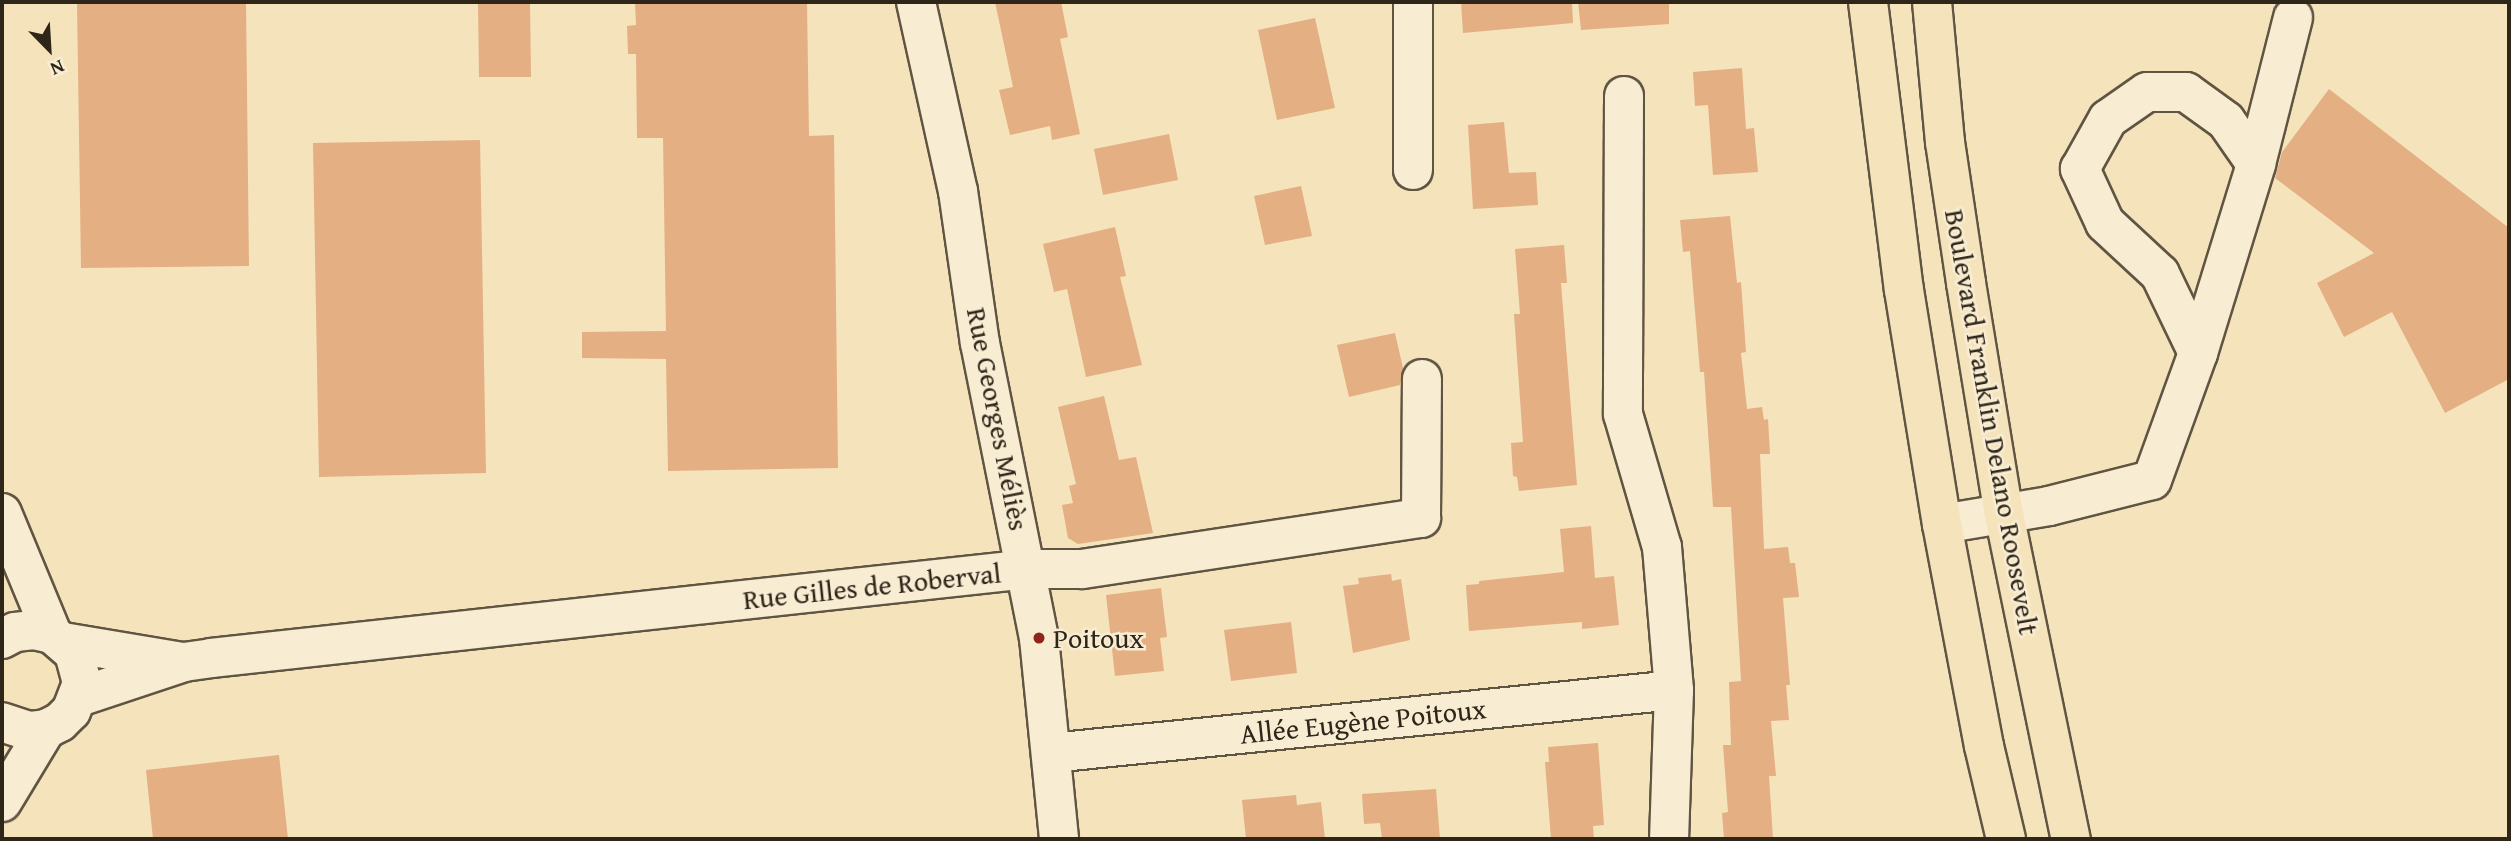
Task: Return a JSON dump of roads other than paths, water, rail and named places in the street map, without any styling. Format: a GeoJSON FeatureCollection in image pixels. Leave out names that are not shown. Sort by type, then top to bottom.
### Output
{"type":"FeatureCollection","features":[{"type":"Feature","properties":{"kind":"main road"},"geometry":{"type":"LineString","coordinates":[[1868,2],[1904,290],[1942,524],[1984,746],[2006,839]]}},
{"type":"Feature","properties":{"kind":"main road","name":"Boulevard Franklin Delano Roosevelt"},"geometry":{"type":"LineString","coordinates":[[1931,2],[1945,142],[2004,514],[2071,839]]}},
{"type":"Feature","properties":{"kind":"street","name":"Rue Georges Méliès"},"geometry":{"type":"LineString","coordinates":[[916,2],[958,191],[980,344],[1039,638],[1059,839]]}},
{"type":"Feature","properties":{"kind":"street"},"geometry":{"type":"LineString","coordinates":[[1413,2],[1413,170]]}},
{"type":"Feature","properties":{"kind":"street"},"geometry":{"type":"LineString","coordinates":[[1942,524],[2004,514],[2152,480],[2198,353],[2256,164],[2293,18]]}},
{"type":"Feature","properties":{"kind":"street"},"geometry":{"type":"LineString","coordinates":[[2198,353],[2160,274],[2105,223],[2080,169],[2108,119],[2147,92],[2186,92],[2226,121],[2256,164]]}},
{"type":"Feature","properties":{"kind":"street"},"geometry":{"type":"LineString","coordinates":[[1624,96],[1623,414],[1662,547],[1674,690],[1669,839]]}},
{"type":"Feature","properties":{"kind":"street","name":"Rue Gilles de Roberval"},"geometry":{"type":"LineString","coordinates":[[79,697],[184,662],[1027,569],[1082,569],[1421,518],[1422,379]]}},
{"type":"Feature","properties":{"kind":"street"},"geometry":{"type":"LineString","coordinates":[[2,513],[15,550],[58,638],[80,667],[79,697],[60,722],[15,726],[2,802]]}},
{"type":"Feature","properties":{"kind":"street"},"geometry":{"type":"LineString","coordinates":[[8,636],[15,550]]}},
{"type":"Feature","properties":{"kind":"street","name":"Rue Gilles de Roberval"},"geometry":{"type":"LineString","coordinates":[[8,636],[34,629],[58,638],[184,662]]}},
{"type":"Feature","properties":{"kind":"street","name":"Allée Eugène Poitoux"},"geometry":{"type":"LineString","coordinates":[[1051,752],[1674,690]]}},
{"type":"Feature","properties":{"kind":"place","name":"Poitoux"},"geometry":{"type":"Point","coordinates":[1039,638]}}]}
